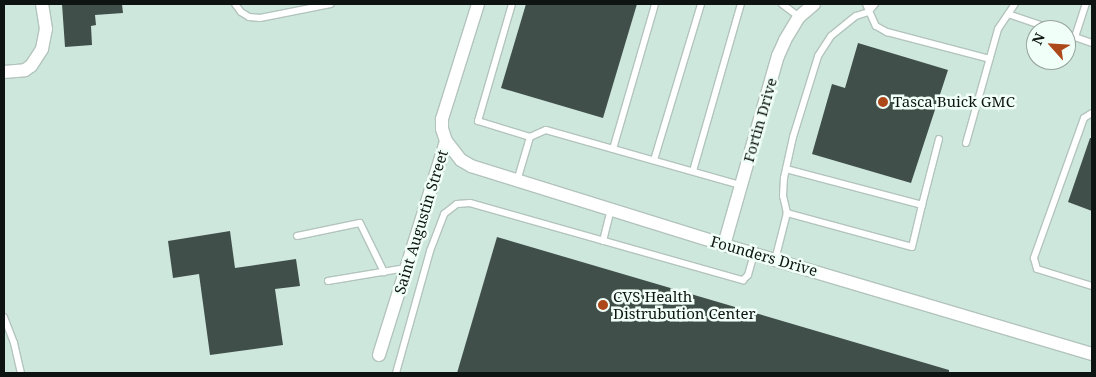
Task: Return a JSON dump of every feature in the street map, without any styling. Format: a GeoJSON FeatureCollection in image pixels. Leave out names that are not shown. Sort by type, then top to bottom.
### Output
{"type":"FeatureCollection","features":[{"type":"Feature","properties":{"kind":"street"},"geometry":{"type":"LineString","coordinates":[[4,72],[25,70],[31,66],[42,49],[46,29],[42,4]]}},
{"type":"Feature","properties":{"kind":"street","name":"Saint Augustin Street"},"geometry":{"type":"LineString","coordinates":[[379,355],[446,141],[442,129],[442,119],[478,4]]}},
{"type":"Feature","properties":{"kind":"street","name":"Fortin Drive"},"geometry":{"type":"LineString","coordinates":[[724,245],[778,56],[799,17],[814,4]]}},
{"type":"Feature","properties":{"kind":"street","name":"Founders Drive"},"geometry":{"type":"LineString","coordinates":[[446,141],[461,160],[471,166],[724,245],[1092,354]]}},
{"type":"Feature","properties":{"kind":"lane"},"geometry":{"type":"LineString","coordinates":[[235,4],[241,12],[249,17],[260,18],[331,4]]}},
{"type":"Feature","properties":{"kind":"lane"},"geometry":{"type":"LineString","coordinates":[[512,4],[478,121],[530,137],[546,130],[742,185]]}},
{"type":"Feature","properties":{"kind":"lane"},"geometry":{"type":"LineString","coordinates":[[613,149],[655,4]]}},
{"type":"Feature","properties":{"kind":"lane"},"geometry":{"type":"LineString","coordinates":[[654,160],[701,4]]}},
{"type":"Feature","properties":{"kind":"lane"},"geometry":{"type":"LineString","coordinates":[[692,171],[741,4]]}},
{"type":"Feature","properties":{"kind":"lane"},"geometry":{"type":"LineString","coordinates":[[782,4],[799,17]]}},
{"type":"Feature","properties":{"kind":"lane"},"geometry":{"type":"LineString","coordinates":[[866,4],[876,26],[887,32],[990,59]]}},
{"type":"Feature","properties":{"kind":"lane"},"geometry":{"type":"LineString","coordinates":[[775,260],[787,213],[783,196],[786,168],[818,56],[831,36],[856,16],[868,12],[875,4]]}},
{"type":"Feature","properties":{"kind":"lane"},"geometry":{"type":"LineString","coordinates":[[966,143],[998,29],[1015,4]]}},
{"type":"Feature","properties":{"kind":"lane"},"geometry":{"type":"LineString","coordinates":[[1076,34],[1086,4]]}},
{"type":"Feature","properties":{"kind":"lane"},"geometry":{"type":"LineString","coordinates":[[1008,14],[1026,20]]}},
{"type":"Feature","properties":{"kind":"lane"},"geometry":{"type":"LineString","coordinates":[[1076,37],[1092,43]]}},
{"type":"Feature","properties":{"kind":"lane"},"geometry":{"type":"LineString","coordinates":[[1092,113],[1084,118],[1034,258],[1037,269],[1092,286]]}},
{"type":"Feature","properties":{"kind":"lane"},"geometry":{"type":"LineString","coordinates":[[517,181],[530,137]]}},
{"type":"Feature","properties":{"kind":"lane"},"geometry":{"type":"LineString","coordinates":[[787,213],[912,247],[939,139]]}},
{"type":"Feature","properties":{"kind":"lane"},"geometry":{"type":"LineString","coordinates":[[786,168],[922,205]]}},
{"type":"Feature","properties":{"kind":"lane"},"geometry":{"type":"LineString","coordinates":[[396,373],[437,233],[444,214],[458,204],[470,203],[742,280],[748,276],[754,254]]}},
{"type":"Feature","properties":{"kind":"lane"},"geometry":{"type":"LineString","coordinates":[[603,241],[611,210]]}},
{"type":"Feature","properties":{"kind":"lane"},"geometry":{"type":"LineString","coordinates":[[297,236],[360,223],[384,272]]}},
{"type":"Feature","properties":{"kind":"lane"},"geometry":{"type":"LineString","coordinates":[[328,281],[406,268]]}},
{"type":"Feature","properties":{"kind":"lane"},"geometry":{"type":"LineString","coordinates":[[4,317],[14,343],[22,373]]}},
{"type":"Feature","properties":{"kind":"shaded area"},"geometry":{"type":"Polygon","coordinates":[[[4,4],[1092,4],[1092,373],[4,373],[4,4]]]}},
{"type":"Feature","properties":{"kind":"building"},"geometry":{"type":"Polygon","coordinates":[[[62,4],[122,4],[123,13],[95,15],[96,25],[91,26],[92,45],[65,47],[62,4]]]}},
{"type":"Feature","properties":{"kind":"building"},"geometry":{"type":"Polygon","coordinates":[[[526,4],[637,4],[603,118],[501,88],[526,4]]]}},
{"type":"Feature","properties":{"kind":"building","name":"Tasca Buick GMC"},"geometry":{"type":"Polygon","coordinates":[[[858,43],[948,70],[911,183],[812,154],[832,84],[845,88],[858,43]]]}},
{"type":"Feature","properties":{"kind":"building"},"geometry":{"type":"Polygon","coordinates":[[[1090,138],[1092,138],[1092,211],[1068,202],[1090,138]]]}},
{"type":"Feature","properties":{"kind":"building"},"geometry":{"type":"Polygon","coordinates":[[[230,231],[235,268],[296,259],[300,286],[275,289],[283,345],[210,355],[199,274],[173,278],[168,241],[230,231]]]}},
{"type":"Feature","properties":{"kind":"building","name":"CVS Health Distrubution Center"},"geometry":{"type":"Polygon","coordinates":[[[497,237],[949,370],[949,373],[457,373],[497,237]]]}},
{"type":"Feature","properties":{"kind":"place","name":"Tasca Buick GMC"},"geometry":{"type":"Point","coordinates":[883,102]}},
{"type":"Feature","properties":{"kind":"place","name":"CVS Health Distrubution Center"},"geometry":{"type":"Point","coordinates":[603,305]}}]}
